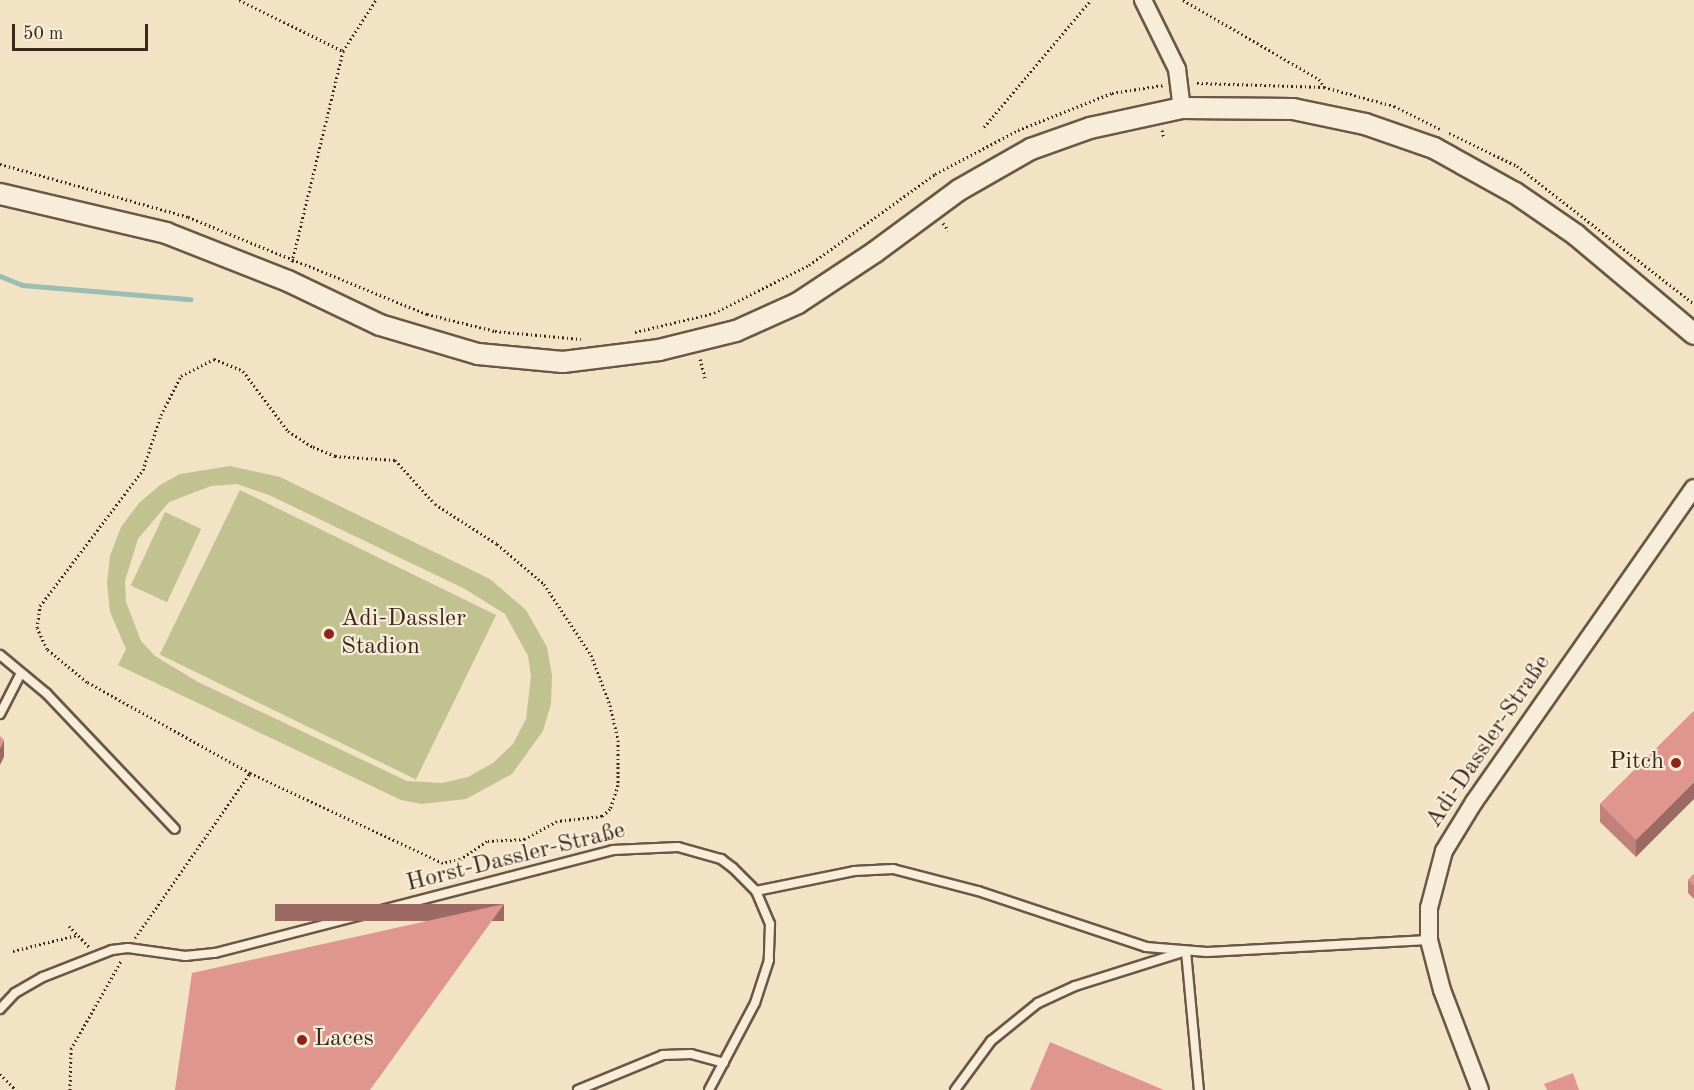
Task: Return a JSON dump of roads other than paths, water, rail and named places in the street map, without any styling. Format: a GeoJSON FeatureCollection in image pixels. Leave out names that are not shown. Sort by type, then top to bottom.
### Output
{"type":"FeatureCollection","features":[{"type":"Feature","properties":{"kind":"street"},"geometry":{"type":"LineString","coordinates":[[1143,0],[1155,18],[1179,83],[1182,108]]}},
{"type":"Feature","properties":{"kind":"street"},"geometry":{"type":"LineString","coordinates":[[0,194],[166,233],[288,281],[380,326],[478,354],[563,362],[677,346],[736,331],[798,303],[875,252],[959,189],[1031,149],[1090,128],[1182,108],[1293,108],[1365,124],[1434,148],[1515,193],[1576,234],[1694,334]]}},
{"type":"Feature","properties":{"kind":"street","name":"Adi-Dassler-Straße"},"geometry":{"type":"LineString","coordinates":[[1478,1089],[1442,990],[1429,940],[1435,882],[1457,827],[1694,488]]}},
{"type":"Feature","properties":{"kind":"lane"},"geometry":{"type":"LineString","coordinates":[[0,655],[21,675],[46,693],[175,829]]}},
{"type":"Feature","properties":{"kind":"lane"},"geometry":{"type":"LineString","coordinates":[[0,714],[21,675]]}},
{"type":"Feature","properties":{"kind":"lane","name":"Horst-Dassler-Straße"},"geometry":{"type":"LineString","coordinates":[[0,1009],[27,985],[97,954],[128,948],[185,956],[215,953],[637,846],[678,847],[721,859],[756,891],[770,924],[769,960],[748,1019],[709,1090]]}},
{"type":"Feature","properties":{"kind":"lane"},"geometry":{"type":"LineString","coordinates":[[756,891],[854,871],[893,869],[978,891],[1146,947],[1186,951],[1429,940]]}},
{"type":"Feature","properties":{"kind":"lane"},"geometry":{"type":"LineString","coordinates":[[955,1090],[991,1041],[1038,1003],[1075,986],[1186,951]]}},
{"type":"Feature","properties":{"kind":"lane"},"geometry":{"type":"LineString","coordinates":[[1186,951],[1199,1090]]}},
{"type":"Feature","properties":{"kind":"lane"},"geometry":{"type":"LineString","coordinates":[[578,1090],[663,1055],[690,1054],[724,1063]]}},
{"type":"Feature","properties":{"kind":"waterway"},"geometry":{"type":"LineString","coordinates":[[0,276],[22,285],[190,299]]}},
{"type":"Feature","properties":{"kind":"place","name":"Adi-Dassler Stadion"},"geometry":{"type":"Point","coordinates":[329,634]}},
{"type":"Feature","properties":{"kind":"place","name":"Pitch"},"geometry":{"type":"Point","coordinates":[1676,763]}},
{"type":"Feature","properties":{"kind":"place","name":"Laces"},"geometry":{"type":"Point","coordinates":[302,1040]}}]}
